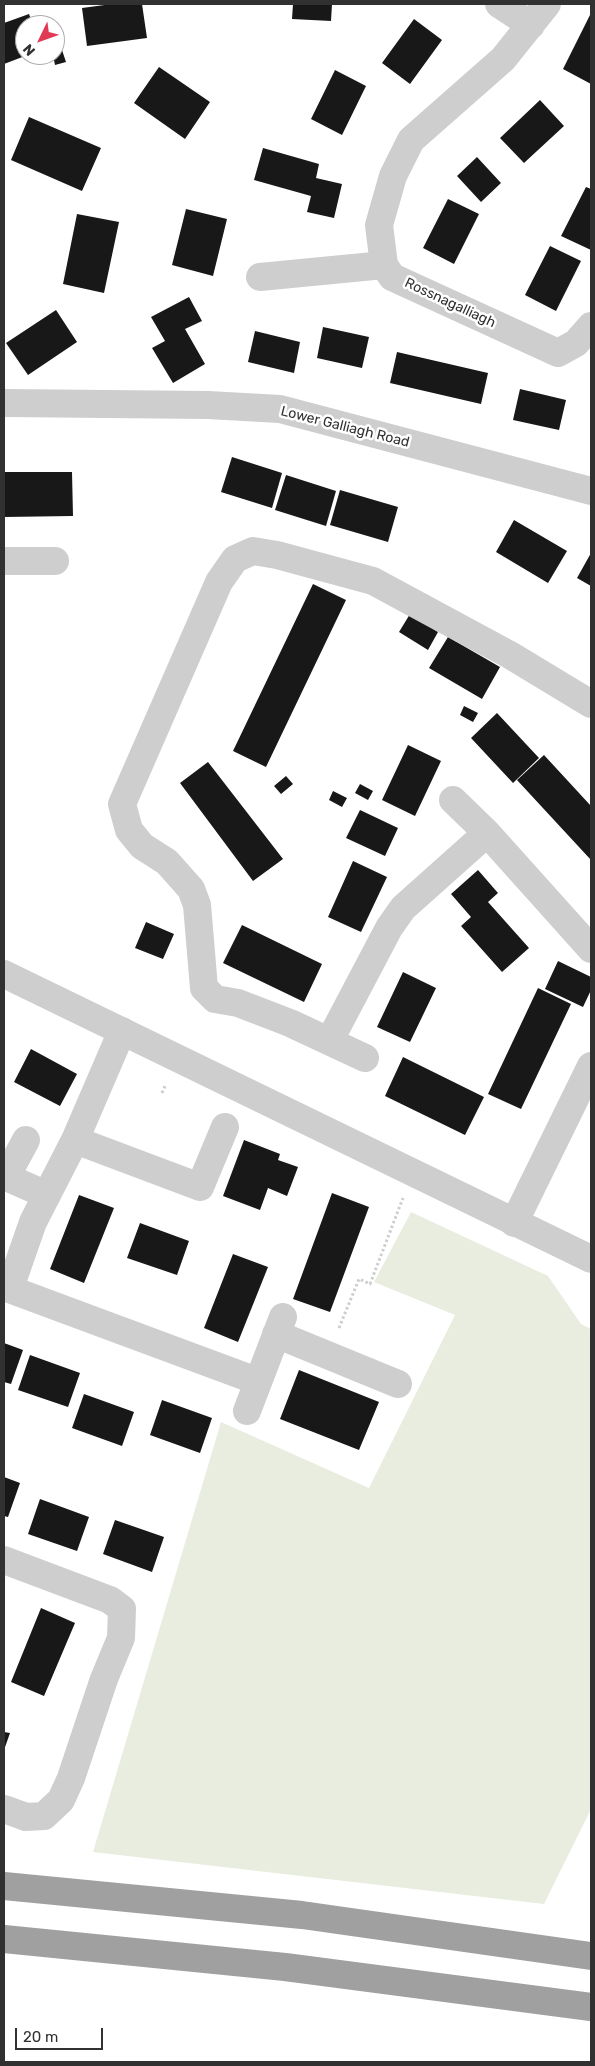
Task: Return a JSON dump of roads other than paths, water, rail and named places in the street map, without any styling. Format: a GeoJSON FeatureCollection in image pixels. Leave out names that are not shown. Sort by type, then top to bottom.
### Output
{"type":"FeatureCollection","features":[{"type":"Feature","properties":{"kind":"highway"},"geometry":{"type":"LineString","coordinates":[[4,1886],[302,1915],[591,1956]]}},
{"type":"Feature","properties":{"kind":"highway"},"geometry":{"type":"LineString","coordinates":[[4,1939],[285,1967],[591,2007]]}},
{"type":"Feature","properties":{"kind":"street"},"geometry":{"type":"LineString","coordinates":[[499,4],[531,25]]}},
{"type":"Feature","properties":{"kind":"street"},"geometry":{"type":"LineString","coordinates":[[260,277],[384,265],[380,225],[393,176],[411,140],[496,66],[547,4]]}},
{"type":"Feature","properties":{"kind":"street","name":"Rossnagalliagh"},"geometry":{"type":"LineString","coordinates":[[384,265],[392,277],[558,353],[576,343],[591,326]]}},
{"type":"Feature","properties":{"kind":"street","name":"Lower Galliagh Road"},"geometry":{"type":"LineString","coordinates":[[4,403],[208,405],[280,409],[591,490]]}},
{"type":"Feature","properties":{"kind":"street"},"geometry":{"type":"LineString","coordinates":[[365,1058],[330,1040],[238,1003],[215,999],[204,988],[197,905],[191,889],[167,862],[142,846],[129,830],[122,804],[219,582],[235,559],[253,551],[277,555],[373,580],[510,656],[591,704]]}},
{"type":"Feature","properties":{"kind":"street"},"geometry":{"type":"LineString","coordinates":[[4,560],[54,561]]}},
{"type":"Feature","properties":{"kind":"street"},"geometry":{"type":"LineString","coordinates":[[453,800],[486,833],[591,949]]}},
{"type":"Feature","properties":{"kind":"street"},"geometry":{"type":"LineString","coordinates":[[330,1040],[389,928],[403,908],[486,833]]}},
{"type":"Feature","properties":{"kind":"street"},"geometry":{"type":"LineString","coordinates":[[4,974],[591,1259]]}},
{"type":"Feature","properties":{"kind":"street"},"geometry":{"type":"LineString","coordinates":[[122,1031],[75,1140],[33,1222],[7,1287],[257,1381]]}},
{"type":"Feature","properties":{"kind":"street"},"geometry":{"type":"LineString","coordinates":[[514,1223],[591,1066]]}},
{"type":"Feature","properties":{"kind":"street"},"geometry":{"type":"LineString","coordinates":[[75,1140],[200,1187],[225,1127]]}},
{"type":"Feature","properties":{"kind":"street"},"geometry":{"type":"LineString","coordinates":[[26,1140],[6,1176],[47,1195]]}},
{"type":"Feature","properties":{"kind":"street"},"geometry":{"type":"LineString","coordinates":[[247,1411],[279,1326],[328,1356],[398,1384]]}},
{"type":"Feature","properties":{"kind":"street"},"geometry":{"type":"LineString","coordinates":[[4,1560],[110,1600],[122,1609],[120,1638],[104,1679],[71,1778],[61,1800],[44,1816],[26,1818],[4,1808]]}}]}
